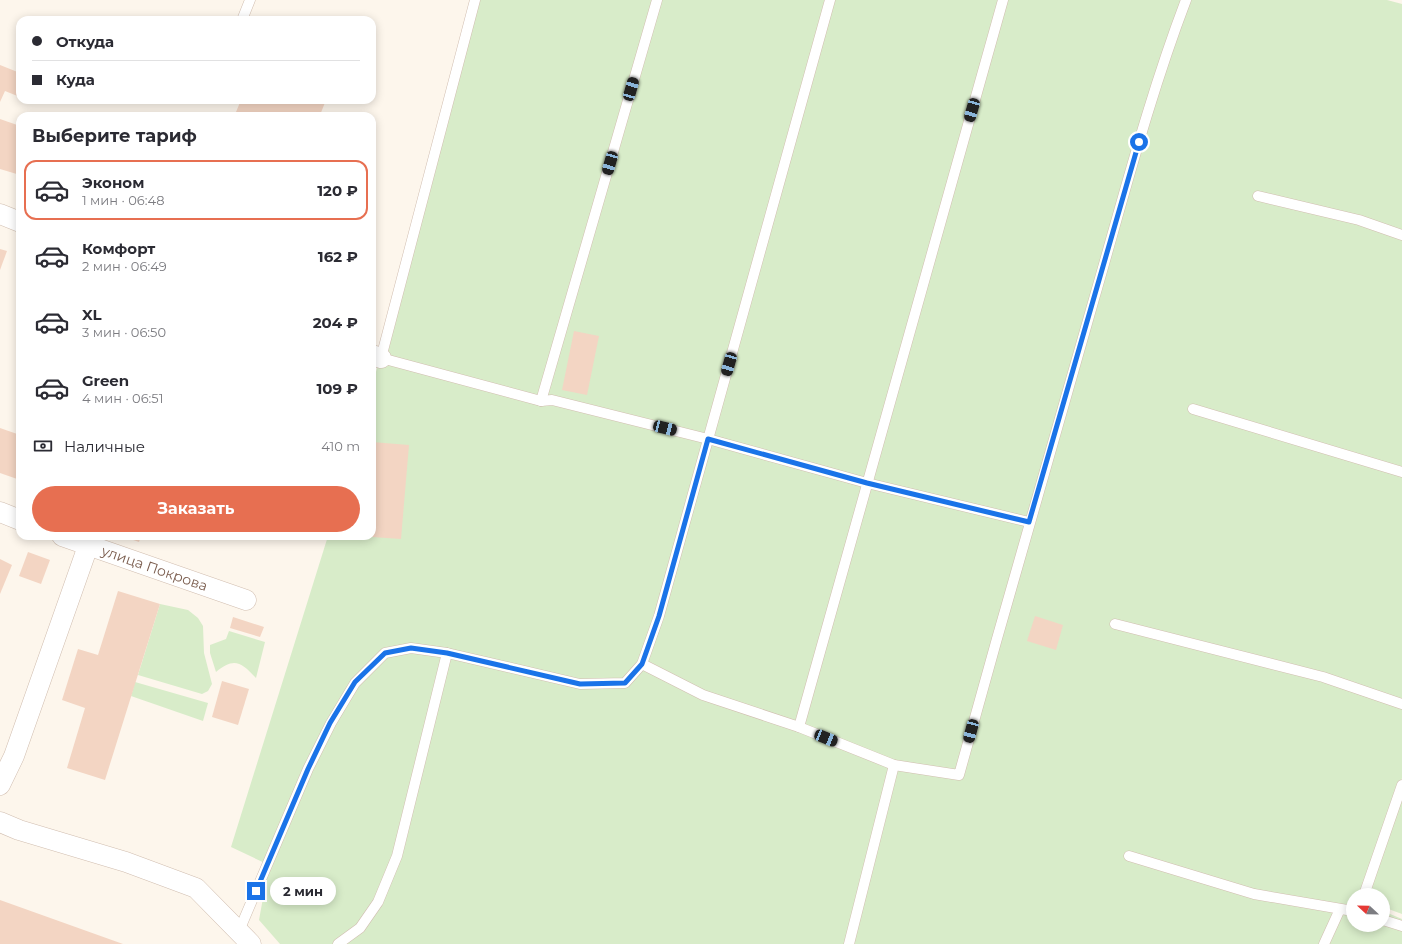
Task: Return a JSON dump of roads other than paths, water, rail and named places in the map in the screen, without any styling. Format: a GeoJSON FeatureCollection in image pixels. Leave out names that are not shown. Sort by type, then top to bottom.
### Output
{"type":"FeatureCollection","features":[{"type":"Feature","properties":{"kind":"street"},"geometry":{"type":"LineString","coordinates":[[0,214],[16,220]]}},
{"type":"Feature","properties":{"kind":"street"},"geometry":{"type":"LineString","coordinates":[[0,512],[16,518]]}},
{"type":"Feature","properties":{"kind":"street","name":"улица Покрова"},"geometry":{"type":"LineString","coordinates":[[72,540],[246,600]]}},
{"type":"Feature","properties":{"kind":"street"},"geometry":{"type":"LineString","coordinates":[[0,785],[14,756],[88,546]]}},
{"type":"Feature","properties":{"kind":"street"},"geometry":{"type":"LineString","coordinates":[[0,822],[19,830],[126,862],[196,888],[245,938]]}},
{"type":"Feature","properties":{"kind":"lane"},"geometry":{"type":"LineString","coordinates":[[244,16],[250,0]]}},
{"type":"Feature","properties":{"kind":"lane"},"geometry":{"type":"LineString","coordinates":[[475,0],[376,356],[541,401],[552,400],[708,439],[867,483],[1029,522]]}},
{"type":"Feature","properties":{"kind":"lane"},"geometry":{"type":"LineString","coordinates":[[541,401],[657,0]]}},
{"type":"Feature","properties":{"kind":"lane"},"geometry":{"type":"LineString","coordinates":[[245,938],[308,769],[330,723],[355,682],[385,653],[411,648],[447,653],[580,684],[625,683],[642,664],[659,616],[830,0]]}},
{"type":"Feature","properties":{"kind":"lane"},"geometry":{"type":"LineString","coordinates":[[799,727],[1003,0]]}},
{"type":"Feature","properties":{"kind":"lane"},"geometry":{"type":"LineString","coordinates":[[642,664],[703,695],[799,727],[894,765],[959,776],[1029,522],[1139,142],[1168,48],[1186,0]]}},
{"type":"Feature","properties":{"kind":"lane"},"geometry":{"type":"LineString","coordinates":[[1258,196],[1359,220],[1402,234]]}},
{"type":"Feature","properties":{"kind":"lane"},"geometry":{"type":"LineString","coordinates":[[1193,409],[1402,472]]}},
{"type":"Feature","properties":{"kind":"lane"},"geometry":{"type":"LineString","coordinates":[[1115,624],[1323,676],[1402,704]]}},
{"type":"Feature","properties":{"kind":"lane"},"geometry":{"type":"LineString","coordinates":[[338,944],[360,928],[378,902],[397,856],[447,653]]}},
{"type":"Feature","properties":{"kind":"lane"},"geometry":{"type":"LineString","coordinates":[[849,944],[894,765]]}},
{"type":"Feature","properties":{"kind":"lane"},"geometry":{"type":"LineString","coordinates":[[1366,888],[1402,785]]}},
{"type":"Feature","properties":{"kind":"lane"},"geometry":{"type":"LineString","coordinates":[[1129,856],[1254,894],[1346,910]]}},
{"type":"Feature","properties":{"kind":"lane"},"geometry":{"type":"LineString","coordinates":[[1324,944],[1340,909]]}},
{"type":"Feature","properties":{"kind":"lane"},"geometry":{"type":"LineString","coordinates":[[1390,922],[1402,926]]}}]}
